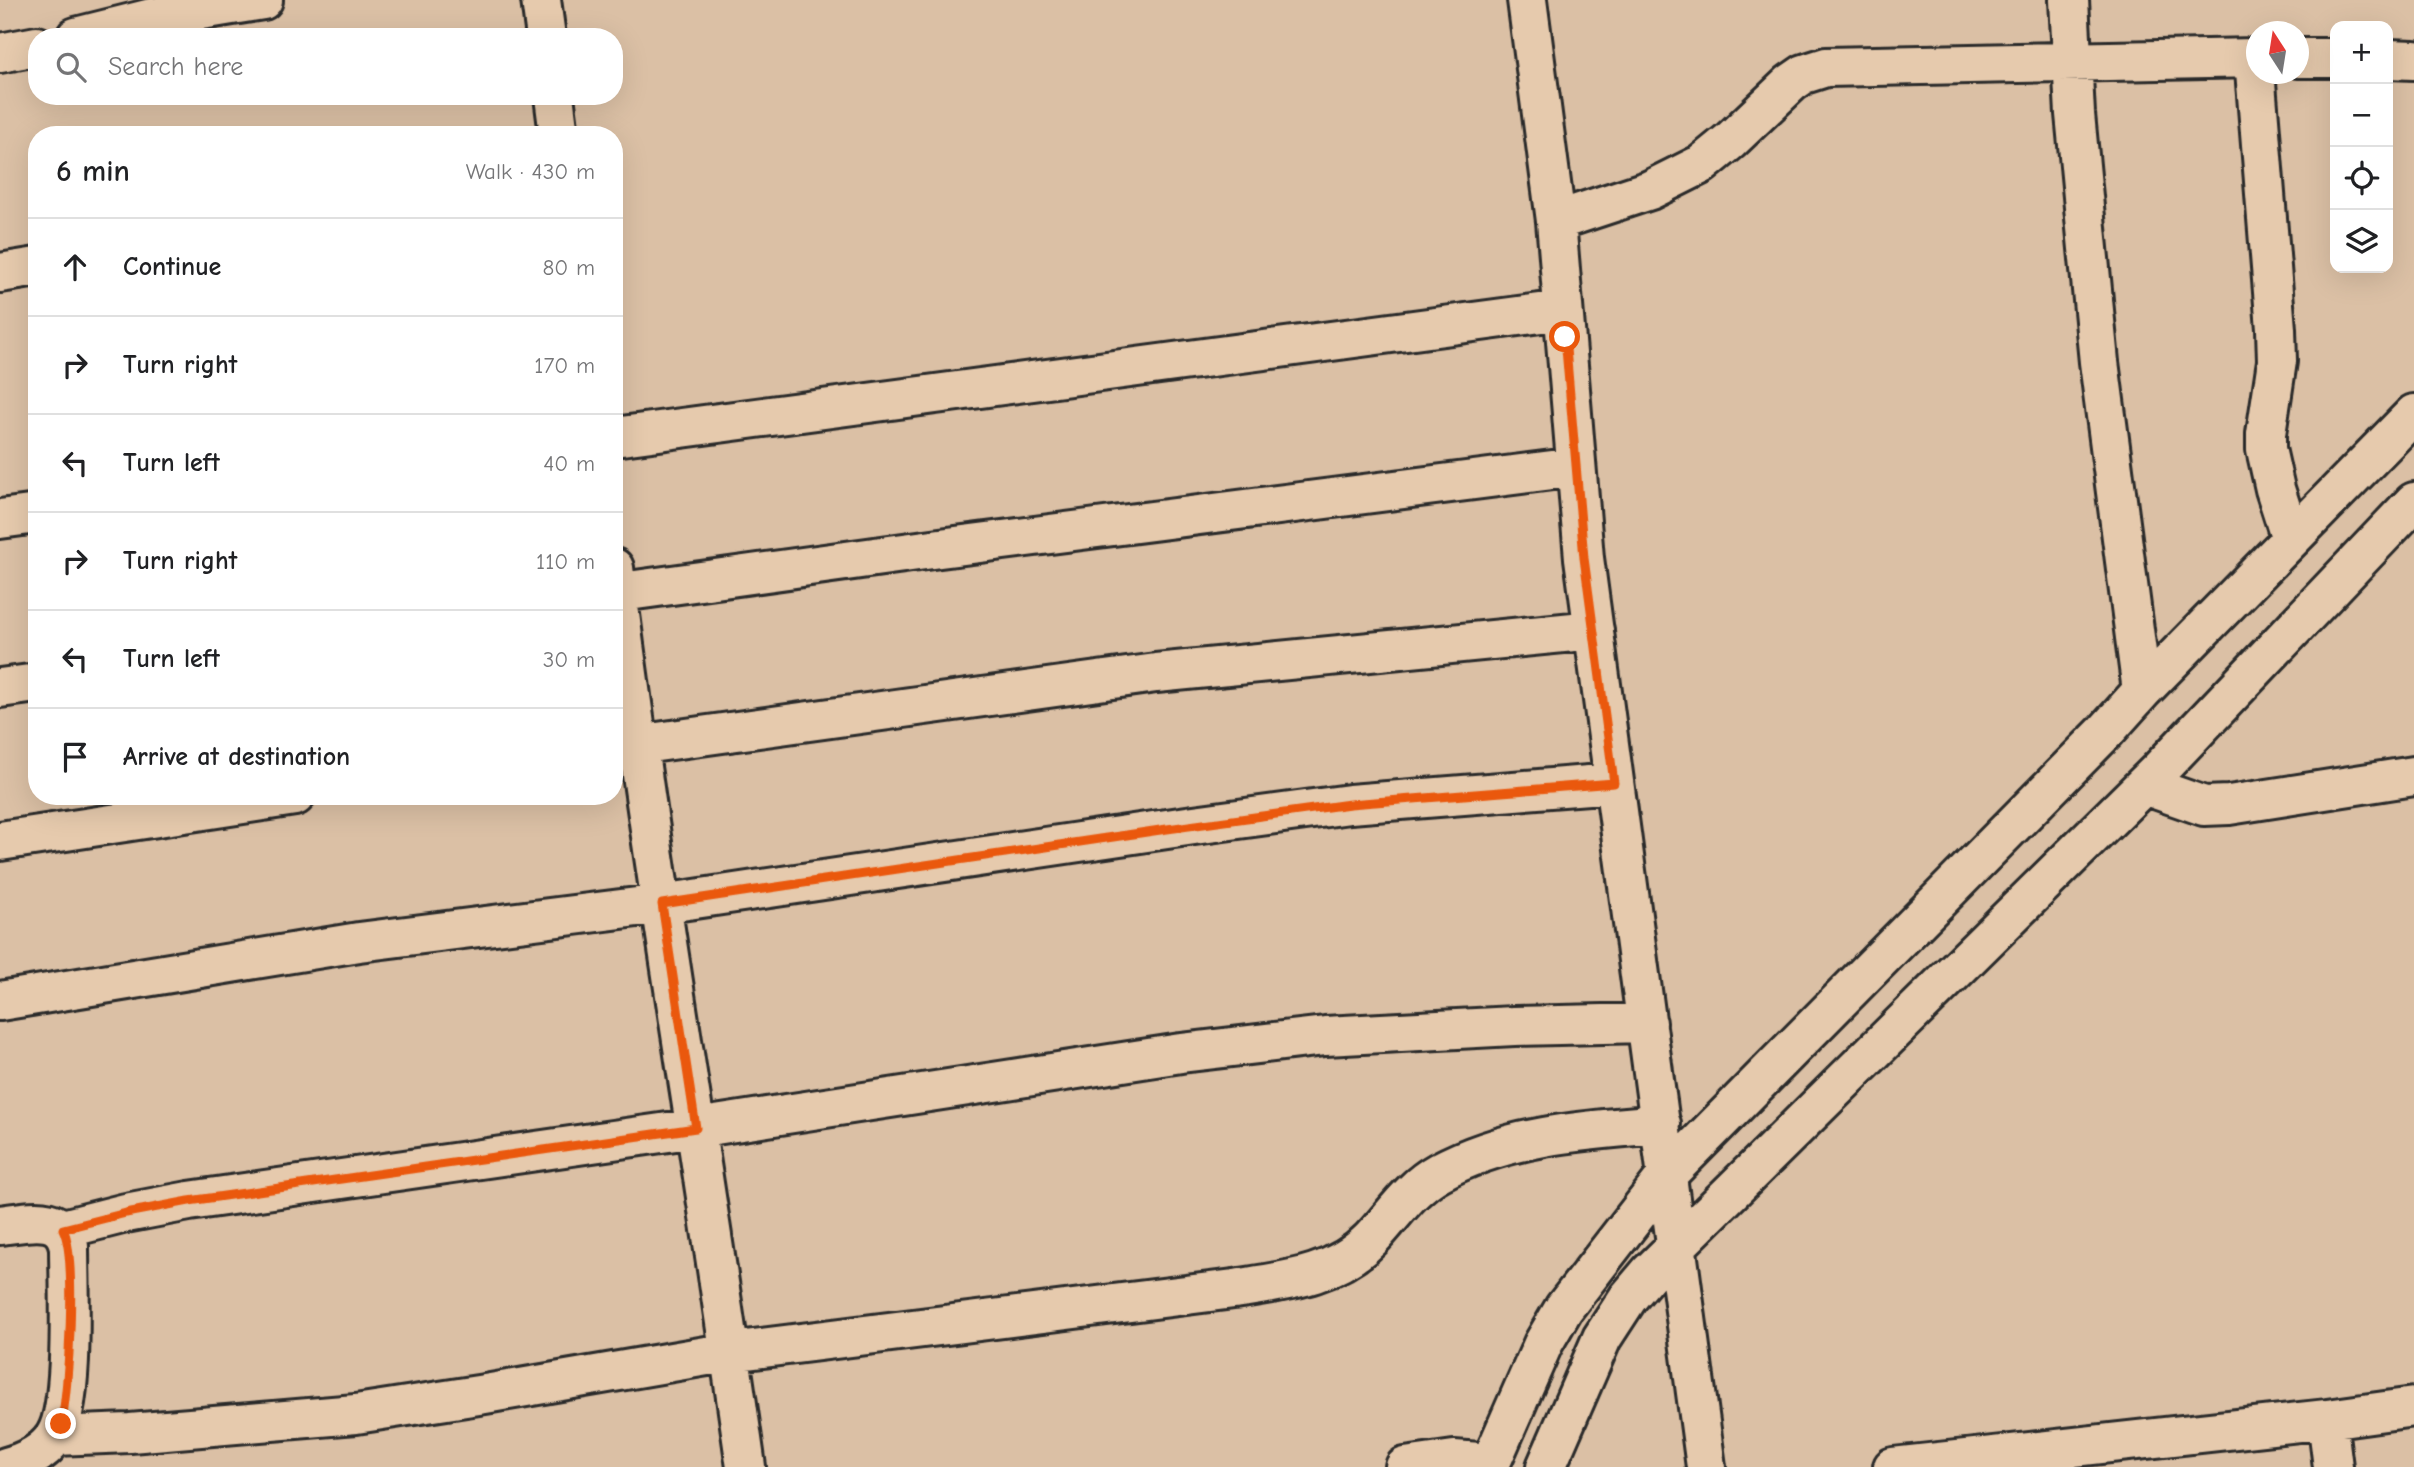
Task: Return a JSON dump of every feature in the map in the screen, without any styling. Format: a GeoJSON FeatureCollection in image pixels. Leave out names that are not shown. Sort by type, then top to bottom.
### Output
{"type":"FeatureCollection","features":[{"type":"Feature","properties":{"kind":"street"},"geometry":{"type":"LineString","coordinates":[[112,28],[152,18],[263,0]]}},
{"type":"Feature","properties":{"kind":"street"},"geometry":{"type":"LineString","coordinates":[[541,0],[545,28]]}},
{"type":"Feature","properties":{"kind":"street"},"geometry":{"type":"LineString","coordinates":[[1527,0],[1556,221],[1584,558],[1706,1467]]}},
{"type":"Feature","properties":{"kind":"street"},"geometry":{"type":"LineString","coordinates":[[2069,0],[2075,114],[2099,362],[2142,691]]}},
{"type":"Feature","properties":{"kind":"street"},"geometry":{"type":"LineString","coordinates":[[0,53],[28,48]]}},
{"type":"Feature","properties":{"kind":"street"},"geometry":{"type":"LineString","coordinates":[[1556,221],[1650,190],[1702,164],[1791,83],[1804,74],[1826,67],[2246,58]]}},
{"type":"Feature","properties":{"kind":"street"},"geometry":{"type":"LineString","coordinates":[[2309,58],[2330,58]]}},
{"type":"Feature","properties":{"kind":"street"},"geometry":{"type":"LineString","coordinates":[[2393,59],[2414,60]]}},
{"type":"Feature","properties":{"kind":"street"},"geometry":{"type":"LineString","coordinates":[[2257,84],[2277,361],[2266,449],[2291,539]]}},
{"type":"Feature","properties":{"kind":"street"},"geometry":{"type":"LineString","coordinates":[[555,105],[558,126]]}},
{"type":"Feature","properties":{"kind":"street"},"geometry":{"type":"LineString","coordinates":[[0,273],[28,268]]}},
{"type":"Feature","properties":{"kind":"street"},"geometry":{"type":"LineString","coordinates":[[623,436],[1563,310]]}},
{"type":"Feature","properties":{"kind":"street"},"geometry":{"type":"LineString","coordinates":[[1405,1467],[1454,1460],[1490,1465],[1543,1345],[1564,1308],[1668,1174],[2106,731],[2414,414]]}},
{"type":"Feature","properties":{"kind":"street"},"geometry":{"type":"LineString","coordinates":[[623,583],[1576,467]]}},
{"type":"Feature","properties":{"kind":"street"},"geometry":{"type":"LineString","coordinates":[[1546,1467],[1602,1338],[1628,1298],[1677,1244],[2144,785],[2414,502]]}},
{"type":"Feature","properties":{"kind":"street"},"geometry":{"type":"LineString","coordinates":[[0,519],[28,515]]}},
{"type":"Feature","properties":{"kind":"street"},"geometry":{"type":"LineString","coordinates":[[625,746],[1156,673],[1594,629]]}},
{"type":"Feature","properties":{"kind":"street"},"geometry":{"type":"LineString","coordinates":[[0,688],[28,684]]}},
{"type":"Feature","properties":{"kind":"street"},"geometry":{"type":"LineString","coordinates":[[623,714],[625,746],[662,904],[746,1467]]}},
{"type":"Feature","properties":{"kind":"street"},"geometry":{"type":"LineString","coordinates":[[2144,785],[2204,806],[2229,805],[2414,776]]}},
{"type":"Feature","properties":{"kind":"street"},"geometry":{"type":"LineString","coordinates":[[0,1001],[359,942],[662,904],[1350,804],[1614,783]]}},
{"type":"Feature","properties":{"kind":"street"},"geometry":{"type":"LineString","coordinates":[[0,841],[236,805]]}},
{"type":"Feature","properties":{"kind":"street"},"geometry":{"type":"LineString","coordinates":[[63,1229],[189,1201],[696,1128],[1181,1053],[1325,1036],[1514,1026],[1647,1023]]}},
{"type":"Feature","properties":{"kind":"street"},"geometry":{"type":"LineString","coordinates":[[55,1436],[130,1433],[356,1414],[730,1352],[1234,1289],[1298,1278],[1331,1269],[1350,1258],[1372,1238],[1411,1193],[1436,1173],[1472,1156],[1502,1145],[1541,1137],[1661,1124]]}},
{"type":"Feature","properties":{"kind":"street"},"geometry":{"type":"LineString","coordinates":[[0,1225],[46,1222],[56,1224],[63,1229],[69,1247],[67,1391],[61,1424],[43,1451],[6,1467]]}},
{"type":"Feature","properties":{"kind":"street"},"geometry":{"type":"LineString","coordinates":[[1893,1467],[2414,1407]]}},
{"type":"Feature","properties":{"kind":"street"},"geometry":{"type":"LineString","coordinates":[[2327,1419],[2333,1467]]}},
{"type":"Feature","properties":{"kind":"route"},"geometry":{"type":"LineString","coordinates":[[61,1424],[67,1391],[69,1311],[69,1247],[63,1229],[189,1201],[696,1128],[662,904],[1350,804],[1614,783],[1584,558],[1565,337]]}}]}
